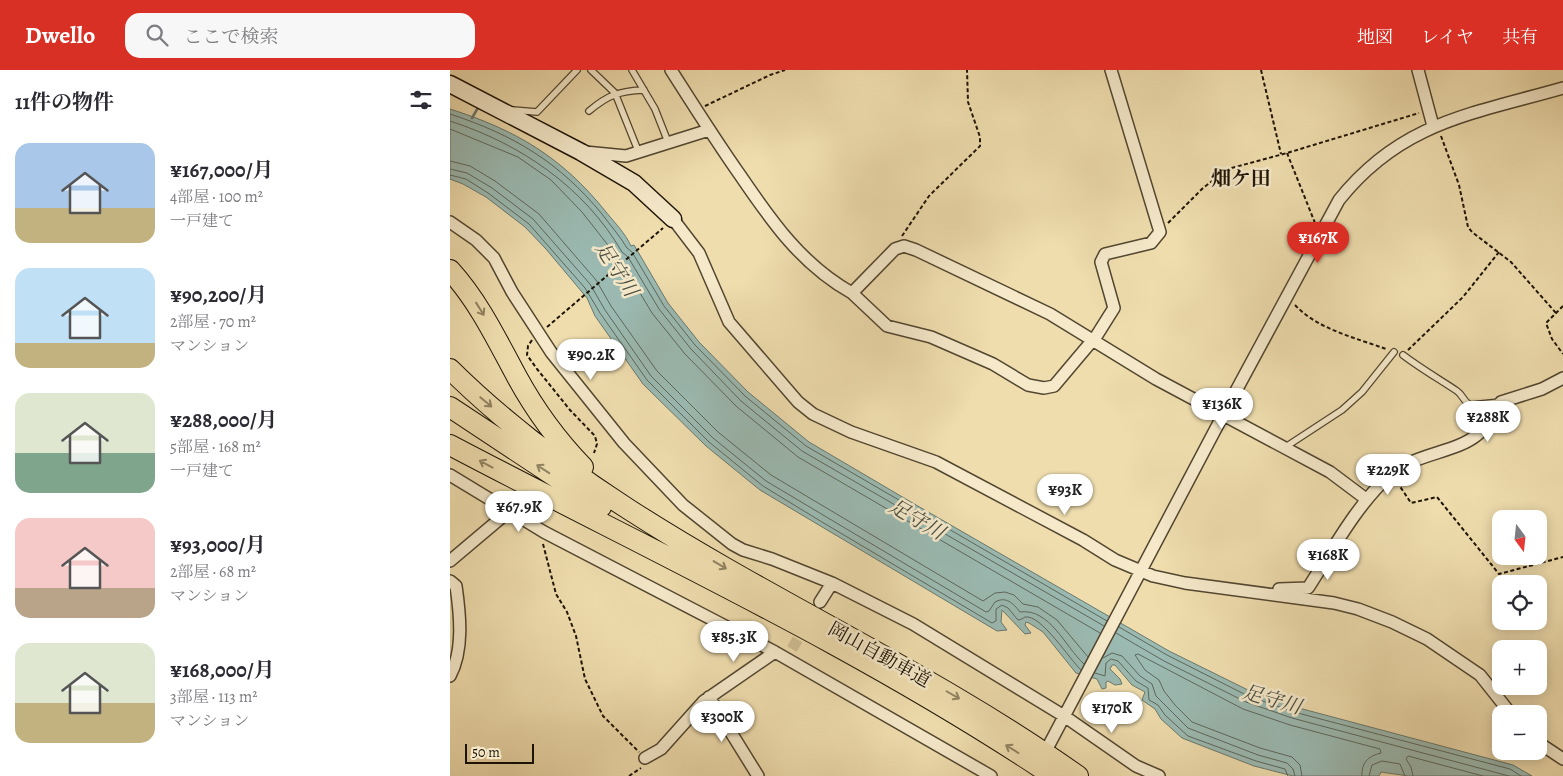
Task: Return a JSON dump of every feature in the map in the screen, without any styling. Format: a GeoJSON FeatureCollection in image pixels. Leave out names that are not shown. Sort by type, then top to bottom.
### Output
{"type":"FeatureCollection","features":[{"type":"Feature","properties":{"kind":"highway"},"geometry":{"type":"LineString","coordinates":[[450,270],[476,303],[527,395],[561,443],[606,487],[678,540]]}},
{"type":"Feature","properties":{"kind":"highway"},"geometry":{"type":"LineString","coordinates":[[450,369],[500,413],[567,467],[678,540]]}},
{"type":"Feature","properties":{"kind":"highway"},"geometry":{"type":"LineString","coordinates":[[450,407],[607,511],[732,589]]}},
{"type":"Feature","properties":{"kind":"highway"},"geometry":{"type":"LineString","coordinates":[[450,444],[732,589]]}},
{"type":"Feature","properties":{"kind":"highway","name":"岡山自動車道"},"geometry":{"type":"LineString","coordinates":[[678,540],[970,706],[1078,776]]}},
{"type":"Feature","properties":{"kind":"highway","name":"岡山自動車道"},"geometry":{"type":"LineString","coordinates":[[732,589],[904,683],[1052,776]]}},
{"type":"Feature","properties":{"kind":"main road"},"geometry":{"type":"LineString","coordinates":[[450,84],[581,152],[634,183],[668,223]]}},
{"type":"Feature","properties":{"kind":"street"},"geometry":{"type":"LineString","coordinates":[[672,70],[709,130],[767,214],[794,249],[822,274],[852,293],[887,326],[931,337],[993,364],[1036,388],[1054,386],[1092,340],[1114,308],[1101,262],[1105,254],[1151,243],[1160,232],[1111,70]]}},
{"type":"Feature","properties":{"kind":"street"},"geometry":{"type":"LineString","coordinates":[[1418,70],[1428,110],[1435,125]]}},
{"type":"Feature","properties":{"kind":"street"},"geometry":{"type":"LineString","coordinates":[[1049,745],[1286,296],[1339,200],[1365,170],[1398,145],[1435,125],[1563,88]]}},
{"type":"Feature","properties":{"kind":"street"},"geometry":{"type":"LineString","coordinates":[[581,152],[616,156],[639,153],[709,130]]}},
{"type":"Feature","properties":{"kind":"street"},"geometry":{"type":"LineString","coordinates":[[450,222],[476,240],[494,258],[512,292],[543,330],[624,443],[683,505],[743,550],[772,559],[832,583],[913,624],[1066,713],[1136,766],[1152,775]]}},
{"type":"Feature","properties":{"kind":"street"},"geometry":{"type":"LineString","coordinates":[[668,223],[704,261],[730,322],[804,408],[851,432],[936,462],[1082,540],[1139,573],[1185,583],[1334,603],[1358,609],[1392,622],[1427,639],[1480,675],[1504,705]]}},
{"type":"Feature","properties":{"kind":"street"},"geometry":{"type":"LineString","coordinates":[[852,293],[895,249],[916,250],[1029,303],[1156,379],[1285,450],[1330,472],[1366,499]]}},
{"type":"Feature","properties":{"kind":"street"},"geometry":{"type":"LineString","coordinates":[[1248,590],[1308,588],[1366,499],[1392,474],[1422,456],[1475,437],[1485,428],[1501,402],[1542,389],[1563,378]]}},
{"type":"Feature","properties":{"kind":"street"},"geometry":{"type":"LineString","coordinates":[[450,475],[508,512],[544,532],[775,652],[789,654],[991,776]]}},
{"type":"Feature","properties":{"kind":"street"},"geometry":{"type":"LineString","coordinates":[[450,561],[508,512]]}},
{"type":"Feature","properties":{"kind":"street"},"geometry":{"type":"LineString","coordinates":[[450,581],[456,586],[460,620],[454,668],[450,676]]}},
{"type":"Feature","properties":{"kind":"street"},"geometry":{"type":"LineString","coordinates":[[820,602],[832,583]]}},
{"type":"Feature","properties":{"kind":"street"},"geometry":{"type":"LineString","coordinates":[[645,758],[661,749],[697,707],[709,697],[775,652]]}},
{"type":"Feature","properties":{"kind":"street"},"geometry":{"type":"LineString","coordinates":[[709,697],[758,776]]}},
{"type":"Feature","properties":{"kind":"street"},"geometry":{"type":"LineString","coordinates":[[1547,749],[1563,759]]}},
{"type":"Feature","properties":{"kind":"lane"},"geometry":{"type":"LineString","coordinates":[[504,111],[537,112],[577,70]]}},
{"type":"Feature","properties":{"kind":"lane"},"geometry":{"type":"LineString","coordinates":[[591,70],[615,94],[639,153]]}},
{"type":"Feature","properties":{"kind":"lane"},"geometry":{"type":"LineString","coordinates":[[632,70],[644,90],[668,142]]}},
{"type":"Feature","properties":{"kind":"lane"},"geometry":{"type":"LineString","coordinates":[[589,110],[606,97],[644,90]]}},
{"type":"Feature","properties":{"kind":"lane"},"geometry":{"type":"LineString","coordinates":[[1285,450],[1287,446],[1342,410],[1362,392],[1394,352]]}},
{"type":"Feature","properties":{"kind":"lane"},"geometry":{"type":"LineString","coordinates":[[1403,355],[1429,375],[1457,391],[1467,404],[1501,402]]}},
{"type":"Feature","properties":{"kind":"path"},"geometry":{"type":"LineString","coordinates":[[697,110],[770,75],[785,70]]}},
{"type":"Feature","properties":{"kind":"path"},"geometry":{"type":"LineString","coordinates":[[900,248],[899,241],[917,211],[980,146],[980,137],[968,102],[967,70]]}},
{"type":"Feature","properties":{"kind":"path"},"geometry":{"type":"LineString","coordinates":[[1262,70],[1281,154]]}},
{"type":"Feature","properties":{"kind":"path"},"geometry":{"type":"LineString","coordinates":[[1160,232],[1203,188],[1228,169],[1428,110]]}},
{"type":"Feature","properties":{"kind":"path"},"geometry":{"type":"LineString","coordinates":[[1435,125],[1459,185],[1468,227],[1523,274],[1556,313]]}},
{"type":"Feature","properties":{"kind":"path"},"geometry":{"type":"LineString","coordinates":[[1287,153],[1318,236]]}},
{"type":"Feature","properties":{"kind":"path"},"geometry":{"type":"LineString","coordinates":[[594,452],[597,444],[595,436],[553,390],[527,354],[528,346],[543,330],[668,223]]}},
{"type":"Feature","properties":{"kind":"path"},"geometry":{"type":"LineString","coordinates":[[1403,355],[1463,297],[1499,252]]}},
{"type":"Feature","properties":{"kind":"path"},"geometry":{"type":"LineString","coordinates":[[1286,296],[1309,318],[1394,352]]}},
{"type":"Feature","properties":{"kind":"path"},"geometry":{"type":"LineString","coordinates":[[1563,306],[1546,323],[1552,339],[1563,354]]}},
{"type":"Feature","properties":{"kind":"path"},"geometry":{"type":"LineString","coordinates":[[1392,474],[1411,504],[1437,498],[1499,574],[1563,558]]}},
{"type":"Feature","properties":{"kind":"path"},"geometry":{"type":"LineString","coordinates":[[544,532],[542,548],[556,594],[567,612],[576,636],[585,679],[603,716],[645,758],[643,766],[629,776]]}},
{"type":"Feature","properties":{"kind":"water","name":"足守川"},"geometry":{"type":"Polygon","coordinates":[[[450,109],[474,117],[517,136],[555,161],[589,193],[616,224],[631,246],[634,245],[668,303],[699,342],[748,392],[809,442],[1169,651],[1250,691],[1295,707],[1513,765],[1532,776],[1408,776],[1381,772],[1379,776],[1293,776],[1254,766],[1182,738],[1161,719],[1155,709],[1142,700],[1145,692],[1132,685],[1115,665],[1112,665],[1110,669],[1120,679],[1122,684],[1115,685],[1108,681],[1106,682],[1106,688],[1102,689],[1097,679],[1076,673],[1043,632],[1029,623],[1026,622],[1025,625],[1031,633],[1025,634],[1002,610],[1001,622],[1007,630],[997,631],[760,490],[706,446],[643,384],[595,316],[587,298],[525,227],[486,197],[450,179],[450,109]]]}},
{"type":"Feature","properties":{"kind":"waterway"},"geometry":{"type":"LineString","coordinates":[[472,118],[479,106]]}},
{"type":"Feature","properties":{"kind":"tunnel"},"geometry":{"type":"LineString","coordinates":[[792,649],[806,625]]}},
{"type":"Feature","properties":{"kind":"district","name":"畑ケ田"},"geometry":{"type":"Point","coordinates":[1241,178]}}]}
